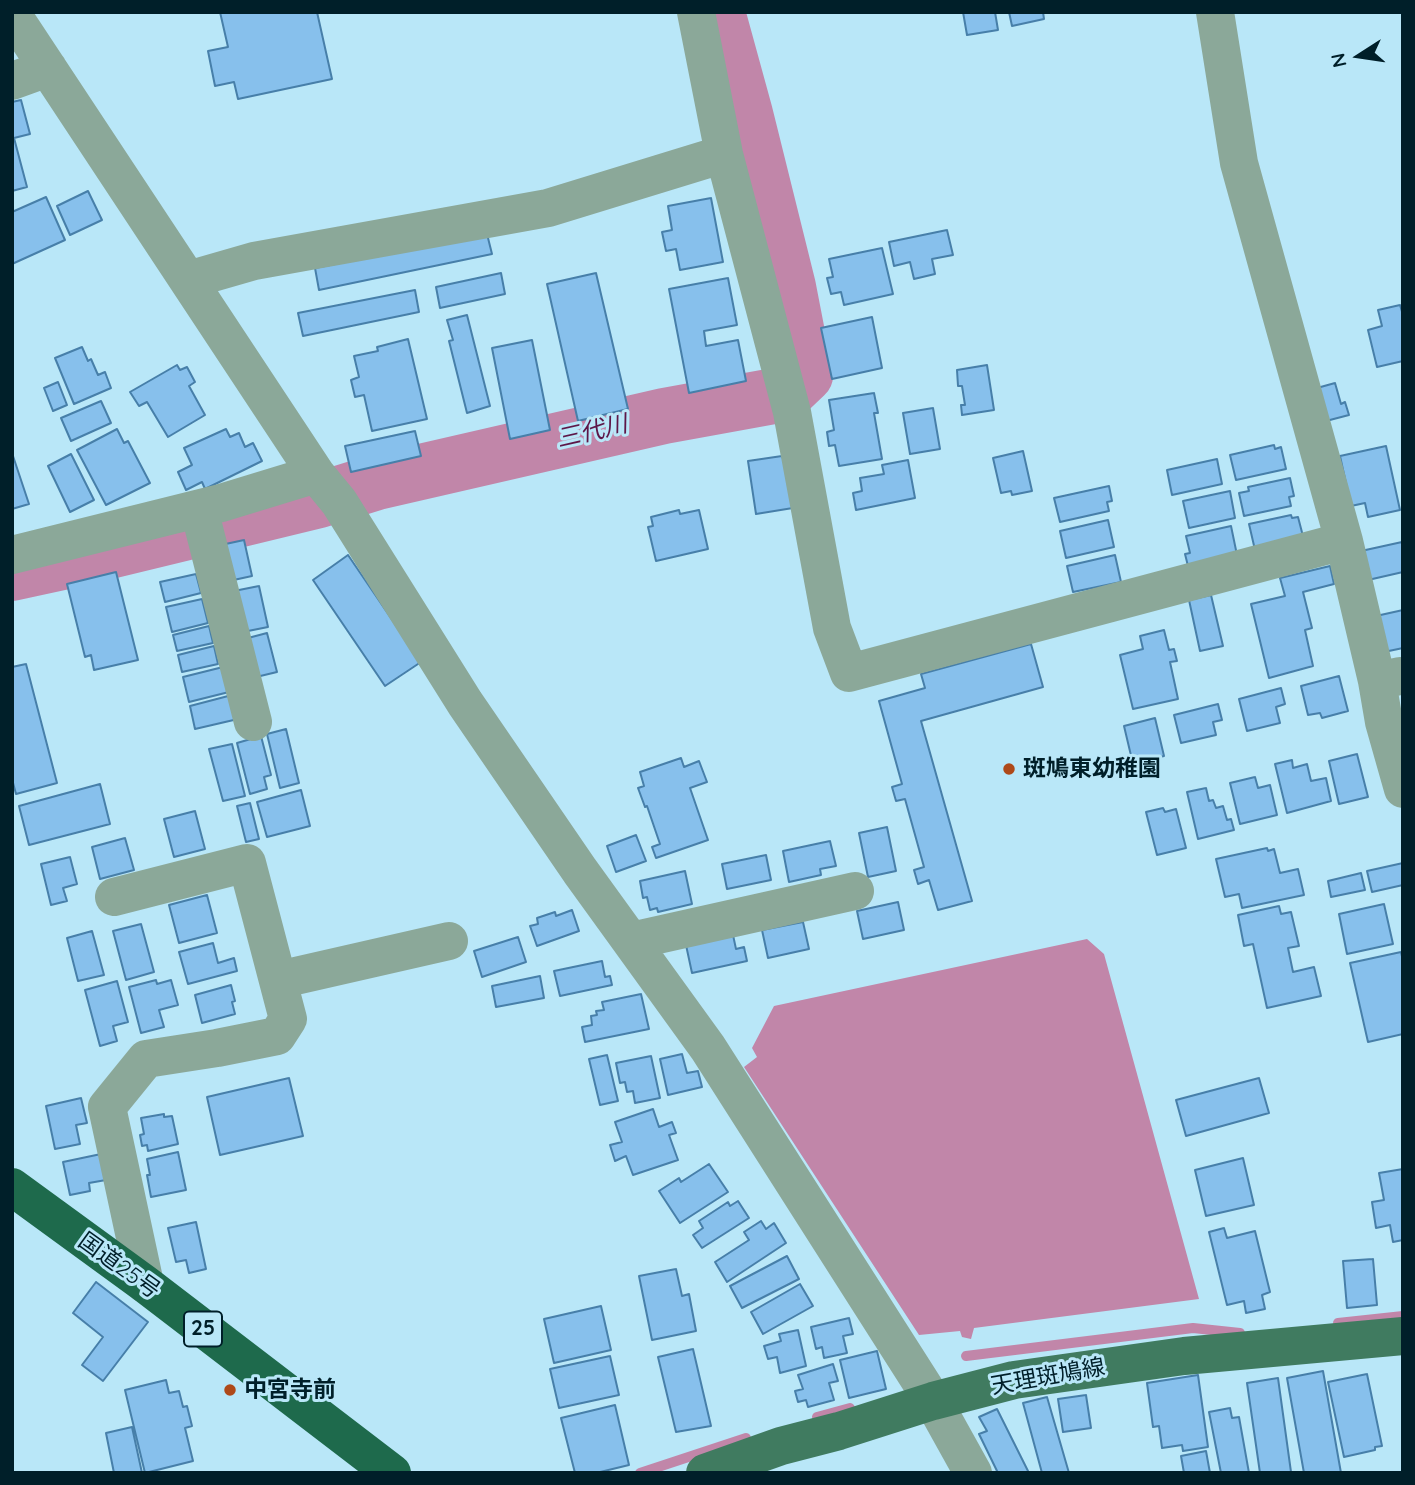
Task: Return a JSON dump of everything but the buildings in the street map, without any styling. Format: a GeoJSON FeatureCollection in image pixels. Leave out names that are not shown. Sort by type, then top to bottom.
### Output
{"type":"FeatureCollection","features":[{"type":"Feature","properties":{"kind":"highway","name":"国道25号"},"geometry":{"type":"LineString","coordinates":[[12,1187],[145,1284],[392,1473]]}},
{"type":"Feature","properties":{"kind":"main road","name":"天理斑鳩線"},"geometry":{"type":"LineString","coordinates":[[705,1473],[781,1446],[1014,1380],[1184,1356],[1403,1336]]}},
{"type":"Feature","properties":{"kind":"street"},"geometry":{"type":"LineString","coordinates":[[696,12],[724,154],[792,412],[832,628],[849,673],[1345,541]]}},
{"type":"Feature","properties":{"kind":"street"},"geometry":{"type":"LineString","coordinates":[[1215,12],[1239,163],[1345,541],[1390,678],[1384,722],[1403,789]]}},
{"type":"Feature","properties":{"kind":"street"},"geometry":{"type":"LineString","coordinates":[[12,14],[328,488],[465,703],[580,871],[708,1048],[933,1401],[973,1473]]}},
{"type":"Feature","properties":{"kind":"street"},"geometry":{"type":"LineString","coordinates":[[12,81],[48,68]]}},
{"type":"Feature","properties":{"kind":"street"},"geometry":{"type":"LineString","coordinates":[[188,280],[254,261],[548,208],[724,154]]}},
{"type":"Feature","properties":{"kind":"street"},"geometry":{"type":"LineString","coordinates":[[12,555],[203,524],[328,488]]}},
{"type":"Feature","properties":{"kind":"street"},"geometry":{"type":"LineString","coordinates":[[203,524],[253,722]]}},
{"type":"Feature","properties":{"kind":"street"},"geometry":{"type":"LineString","coordinates":[[114,897],[247,863],[288,1019],[277,1036],[146,1059],[107,1107],[145,1284]]}},
{"type":"Feature","properties":{"kind":"street"},"geometry":{"type":"LineString","coordinates":[[631,941],[855,891]]}},
{"type":"Feature","properties":{"kind":"street"},"geometry":{"type":"LineString","coordinates":[[278,980],[449,942]]}},
{"type":"Feature","properties":{"kind":"shaded area"},"geometry":{"type":"Polygon","coordinates":[[[1087,939],[1104,954],[1199,1299],[974,1328],[971,1339],[962,1337],[960,1331],[919,1335],[744,1067],[757,1057],[752,1048],[774,1006],[1087,939]]]}},
{"type":"Feature","properties":{"kind":"waterway","name":"三代川"},"geometry":{"type":"LineString","coordinates":[[12,573],[319,500],[377,482],[664,416],[785,394],[805,375],[788,287],[717,12]]}},
{"type":"Feature","properties":{"kind":"waterway"},"geometry":{"type":"LineString","coordinates":[[1338,1323],[1403,1316]]}},
{"type":"Feature","properties":{"kind":"waterway"},"geometry":{"type":"LineString","coordinates":[[966,1356],[1193,1328],[1240,1333]]}},
{"type":"Feature","properties":{"kind":"waterway"},"geometry":{"type":"LineString","coordinates":[[817,1417],[850,1408]]}},
{"type":"Feature","properties":{"kind":"waterway"},"geometry":{"type":"LineString","coordinates":[[640,1473],[746,1438]]}},
{"type":"Feature","properties":{"kind":"place","name":"斑鳩東幼稚園"},"geometry":{"type":"Point","coordinates":[1009,769]}},
{"type":"Feature","properties":{"kind":"place","name":"中宮寺前"},"geometry":{"type":"Point","coordinates":[230,1390]}}]}
